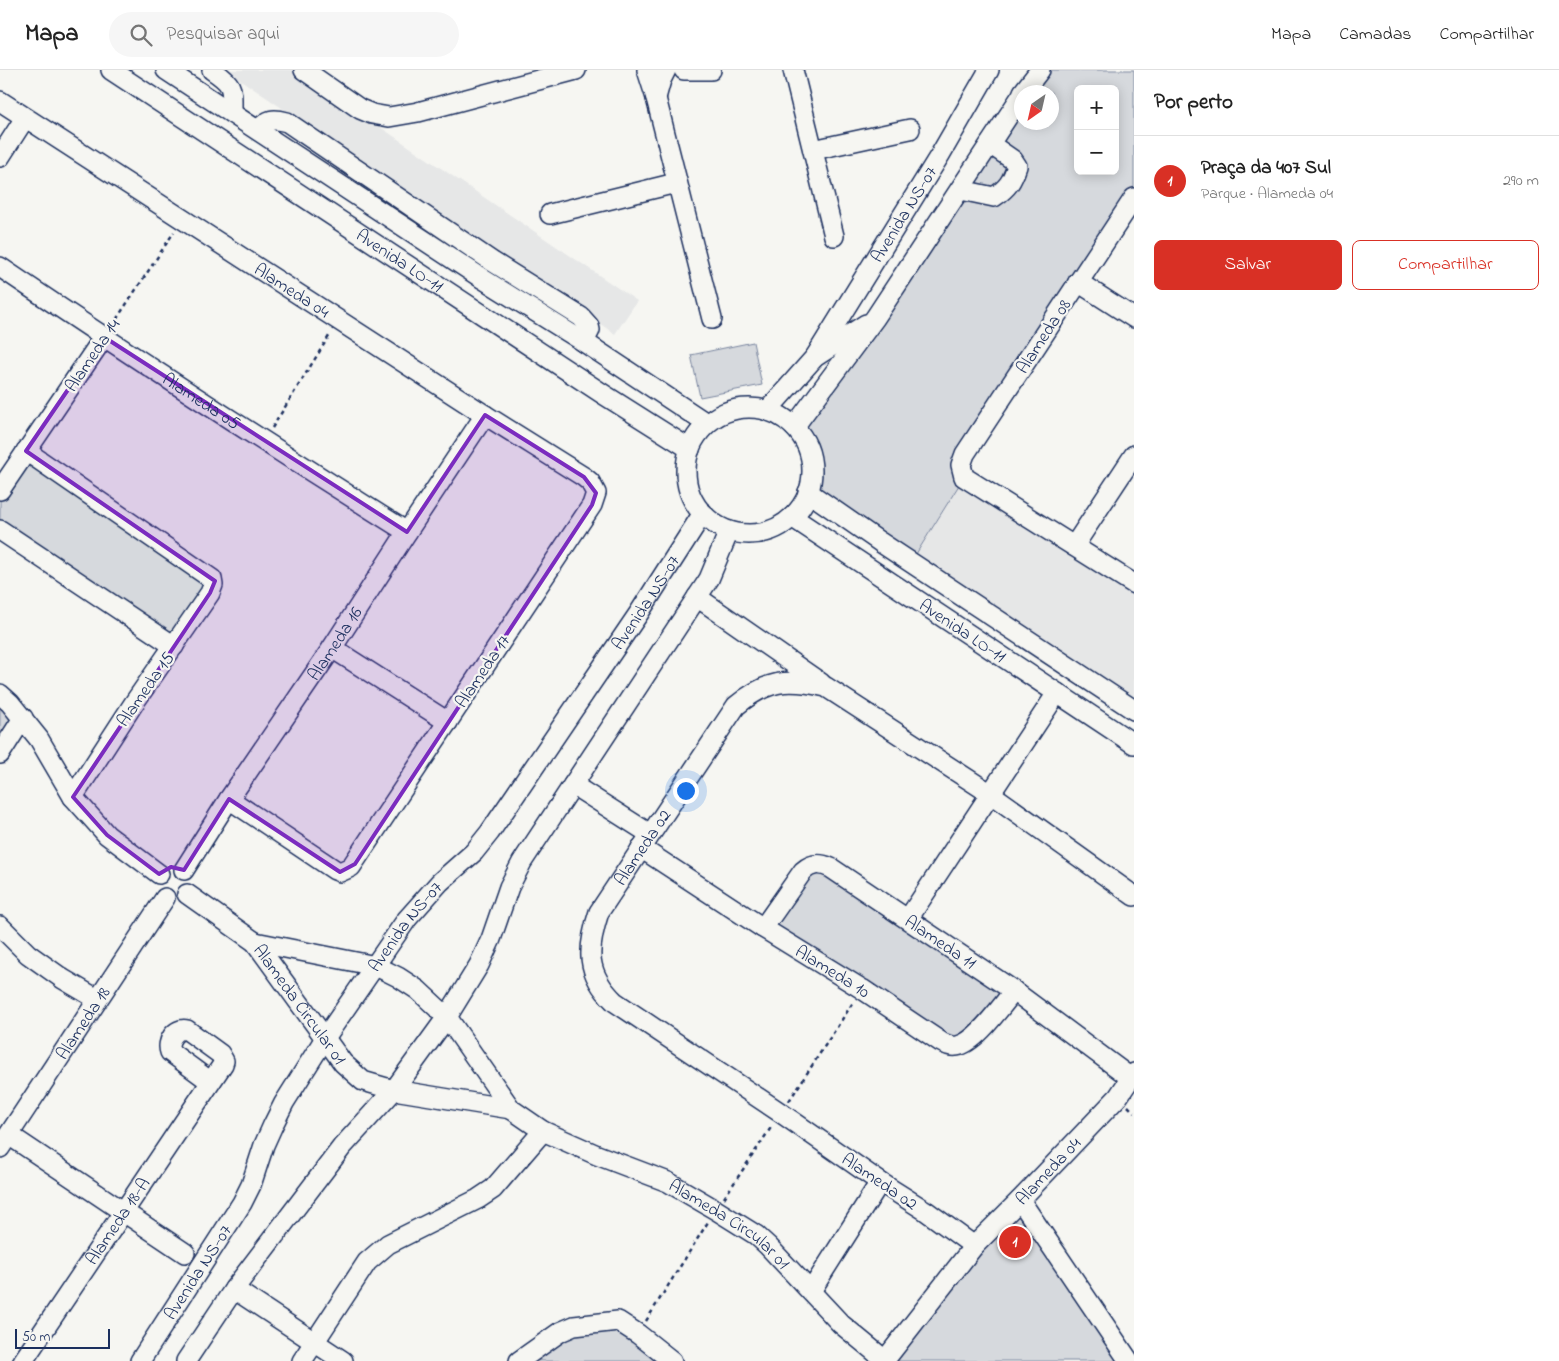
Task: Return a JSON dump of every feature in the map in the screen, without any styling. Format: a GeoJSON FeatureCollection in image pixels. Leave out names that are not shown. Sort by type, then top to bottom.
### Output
{"type":"FeatureCollection","features":[{"type":"Feature","properties":{"kind":"street","name":"Avenida LO-11"},"geometry":{"type":"LineString","coordinates":[[110,70],[602,394],[690,449]]}},
{"type":"Feature","properties":{"kind":"street","name":"Avenida LO-11"},"geometry":{"type":"LineString","coordinates":[[166,70],[706,423]]}},
{"type":"Feature","properties":{"kind":"street"},"geometry":{"type":"LineString","coordinates":[[212,70],[230,84],[232,90],[232,113]]}},
{"type":"Feature","properties":{"kind":"street"},"geometry":{"type":"LineString","coordinates":[[304,70],[360,109],[372,114],[389,117],[418,112],[576,70]]}},
{"type":"Feature","properties":{"kind":"street"},"geometry":{"type":"LineString","coordinates":[[647,70],[656,98],[712,319]]}},
{"type":"Feature","properties":{"kind":"street"},"geometry":{"type":"LineString","coordinates":[[656,98],[666,70]]}},
{"type":"Feature","properties":{"kind":"street"},"geometry":{"type":"LineString","coordinates":[[684,70],[711,70]]}},
{"type":"Feature","properties":{"kind":"street"},"geometry":{"type":"LineString","coordinates":[[793,70],[834,236]]}},
{"type":"Feature","properties":{"kind":"street","name":"Avenida NS-07"},"geometry":{"type":"LineString","coordinates":[[767,411],[815,357],[940,155],[989,70]]}},
{"type":"Feature","properties":{"kind":"street","name":"Avenida NS-07"},"geometry":{"type":"LineString","coordinates":[[1029,85],[1040,70]]}},
{"type":"Feature","properties":{"kind":"street","name":"Alameda 04"},"geometry":{"type":"LineString","coordinates":[[0,100],[485,415],[584,477]]}},
{"type":"Feature","properties":{"kind":"street","name":"Avenida NS-07"},"geometry":{"type":"LineString","coordinates":[[794,427],[875,318],[1014,106]]}},
{"type":"Feature","properties":{"kind":"street"},"geometry":{"type":"LineString","coordinates":[[0,157],[25,118]]}},
{"type":"Feature","properties":{"kind":"street"},"geometry":{"type":"LineString","coordinates":[[812,150],[910,129]]}},
{"type":"Feature","properties":{"kind":"street"},"geometry":{"type":"LineString","coordinates":[[960,190],[994,197],[1005,190],[1013,178],[1017,166],[1013,160],[990,144]]}},
{"type":"Feature","properties":{"kind":"street"},"geometry":{"type":"LineString","coordinates":[[550,214],[676,183]]}},
{"type":"Feature","properties":{"kind":"street","name":"Alameda 08"},"geometry":{"type":"LineString","coordinates":[[1074,546],[964,477],[961,465],[965,454],[1134,198]]}},
{"type":"Feature","properties":{"kind":"street","name":"Alameda 05"},"geometry":{"type":"LineString","coordinates":[[0,267],[263,442],[407,532]]}},
{"type":"Feature","properties":{"kind":"street"},"geometry":{"type":"LineString","coordinates":[[1078,282],[1134,318]]}},
{"type":"Feature","properties":{"kind":"street","name":"Avenida NS-07"},"geometry":{"type":"LineString","coordinates":[[815,357],[875,318]]}},
{"type":"Feature","properties":{"kind":"street","name":"Alameda 14"},"geometry":{"type":"LineString","coordinates":[[0,490],[104,338]]}},
{"type":"Feature","properties":{"kind":"street"},"geometry":{"type":"LineString","coordinates":[[746,408],[767,411],[782,417],[794,427],[807,446],[812,470],[808,492],[802,506],[792,517],[773,529],[751,534],[729,530],[715,524],[703,514],[693,499],[687,483],[686,466],[690,449],[696,436],[706,423],[724,413],[746,408]]}},
{"type":"Feature","properties":{"kind":"street","name":"Alameda 16"},"geometry":{"type":"LineString","coordinates":[[184,870],[229,799],[332,648],[485,415]]}},
{"type":"Feature","properties":{"kind":"street","name":"Alameda 15"},"geometry":{"type":"LineString","coordinates":[[26,451],[212,579],[213,585],[210,593],[134,703],[73,797]]}},
{"type":"Feature","properties":{"kind":"street"},"geometry":{"type":"LineString","coordinates":[[1134,455],[1074,546],[1134,584]]}},
{"type":"Feature","properties":{"kind":"street","name":"Alameda 17"},"geometry":{"type":"LineString","coordinates":[[229,799],[335,870],[340,872],[355,864],[592,505],[596,493],[590,482],[584,477]]}},
{"type":"Feature","properties":{"kind":"street","name":"Avenida LO-11"},"geometry":{"type":"LineString","coordinates":[[808,492],[880,542],[1134,710]]}},
{"type":"Feature","properties":{"kind":"street","name":"Avenida NS-07"},"geometry":{"type":"LineString","coordinates":[[140,1361],[242,1202],[251,1185],[264,1145],[284,1103],[325,1038],[407,919],[440,882],[474,852],[490,832],[639,613],[703,514]]}},
{"type":"Feature","properties":{"kind":"street","name":"Avenida LO-11"},"geometry":{"type":"LineString","coordinates":[[792,517],[1134,744]]}},
{"type":"Feature","properties":{"kind":"street"},"geometry":{"type":"LineString","coordinates":[[0,530],[174,646]]}},
{"type":"Feature","properties":{"kind":"street"},"geometry":{"type":"LineString","coordinates":[[186,1361],[234,1289],[342,1147],[394,1090],[447,1017],[487,948],[509,887],[522,862],[709,578],[729,530]]}},
{"type":"Feature","properties":{"kind":"street"},"geometry":{"type":"LineString","coordinates":[[697,597],[826,687]]}},
{"type":"Feature","properties":{"kind":"street"},"geometry":{"type":"LineString","coordinates":[[332,648],[448,722]]}},
{"type":"Feature","properties":{"kind":"street","name":"Alameda 02"},"geometry":{"type":"LineString","coordinates":[[974,1246],[926,1211],[880,1182],[615,1002],[603,991],[595,976],[590,954],[593,932],[599,912],[736,706],[750,694],[770,685],[787,682],[805,682],[826,687],[991,794],[1134,896]]}},
{"type":"Feature","properties":{"kind":"street"},"geometry":{"type":"LineString","coordinates":[[908,919],[1057,693]]}},
{"type":"Feature","properties":{"kind":"street"},"geometry":{"type":"LineString","coordinates":[[0,694],[39,740],[73,797],[107,835],[159,874]]}},
{"type":"Feature","properties":{"kind":"street"},"geometry":{"type":"LineString","coordinates":[[0,754],[22,718]]}},
{"type":"Feature","properties":{"kind":"street","name":"Alameda 10"},"geometry":{"type":"LineString","coordinates":[[573,784],[645,841],[763,928],[862,989],[941,1042],[950,1046],[958,1046],[975,1037],[1014,991]]}},
{"type":"Feature","properties":{"kind":"street","name":"Alameda 11"},"geometry":{"type":"LineString","coordinates":[[763,928],[802,871],[808,866],[816,864],[831,868],[1014,991],[1133,1075]]}},
{"type":"Feature","properties":{"kind":"street"},"geometry":{"type":"LineString","coordinates":[[171,867],[184,870],[190,879],[187,894],[183,898],[174,900],[165,898],[158,890],[157,879],[159,874],[166,868],[171,867]]}},
{"type":"Feature","properties":{"kind":"street"},"geometry":{"type":"LineString","coordinates":[[187,894],[255,942]]}},
{"type":"Feature","properties":{"kind":"street","name":"Alameda 18"},"geometry":{"type":"LineString","coordinates":[[4,1141],[165,898]]}},
{"type":"Feature","properties":{"kind":"street"},"geometry":{"type":"LineString","coordinates":[[0,926],[28,954],[63,979],[97,999]]}},
{"type":"Feature","properties":{"kind":"street","name":"Alameda Circular 01"},"geometry":{"type":"LineString","coordinates":[[255,942],[376,966],[418,990],[447,1017],[511,1109],[543,1131],[597,1155],[668,1182],[756,1235],[841,1324],[886,1360]]}},
{"type":"Feature","properties":{"kind":"street","name":"Alameda Circular 01"},"geometry":{"type":"LineString","coordinates":[[255,942],[343,1064],[363,1081],[394,1090],[511,1109]]}},
{"type":"Feature","properties":{"kind":"street","name":"Alameda 04"},"geometry":{"type":"LineString","coordinates":[[886,1360],[974,1246],[1118,1097],[1133,1075]]}},
{"type":"Feature","properties":{"kind":"street","name":"Alameda 18-A"},"geometry":{"type":"LineString","coordinates":[[23,1361],[211,1082]]}},
{"type":"Feature","properties":{"kind":"street"},"geometry":{"type":"LineString","coordinates":[[302,1361],[367,1262],[388,1244],[478,1199],[493,1189],[543,1131]]}},
{"type":"Feature","properties":{"kind":"street"},"geometry":{"type":"LineString","coordinates":[[4,1141],[185,1253]]}},
{"type":"Feature","properties":{"kind":"street"},"geometry":{"type":"LineString","coordinates":[[811,1291],[880,1182]]}},
{"type":"Feature","properties":{"kind":"street"},"geometry":{"type":"LineString","coordinates":[[1020,1200],[1129,1361]]}},
{"type":"Feature","properties":{"kind":"street"},"geometry":{"type":"LineString","coordinates":[[234,1289],[342,1361]]}},
{"type":"Feature","properties":{"kind":"street"},"geometry":{"type":"LineString","coordinates":[[520,1361],[560,1332],[574,1326],[618,1321],[672,1361]]}},
{"type":"Feature","properties":{"kind":"path","name":"Alameda 14"},"geometry":{"type":"LineString","coordinates":[[104,338],[183,220]]}},
{"type":"Feature","properties":{"kind":"path"},"geometry":{"type":"LineString","coordinates":[[263,442],[338,320]]}},
{"type":"Feature","properties":{"kind":"path"},"geometry":{"type":"LineString","coordinates":[[638,1334],[716,1210],[862,989]]}},
{"type":"Feature","properties":{"kind":"highlighted area"},"geometry":{"type":"Polygon","coordinates":[[[104,337],[407,532],[485,415],[584,477],[596,493],[592,505],[355,864],[340,872],[229,799],[184,870],[171,867],[159,874],[107,835],[73,797],[210,593],[215,581],[26,451],[104,337]]]}},
{"type":"Feature","properties":{"kind":"shaded area"},"geometry":{"type":"Polygon","coordinates":[[[226,70],[296,70],[637,301],[615,334],[226,70]]]}},
{"type":"Feature","properties":{"kind":"shaded area"},"geometry":{"type":"Polygon","coordinates":[[[1040,70],[1134,70],[1134,199],[961,465],[964,477],[911,562],[808,492],[807,447],[794,427],[1014,105],[1014,130],[1059,130],[1059,85],[1028,85],[1040,70]]]}},
{"type":"Feature","properties":{"kind":"shaded area"},"geometry":{"type":"Polygon","coordinates":[[[753,342],[762,385],[700,397],[691,355],[753,342]]]}},
{"type":"Feature","properties":{"kind":"shaded area"},"geometry":{"type":"Polygon","coordinates":[[[26,451],[212,579],[174,646],[0,530],[0,490],[26,451]]]}},
{"type":"Feature","properties":{"kind":"shaded area"},"geometry":{"type":"Polygon","coordinates":[[[964,477],[1134,588],[1134,712],[911,562],[964,477]]]}},
{"type":"Feature","properties":{"kind":"shaded area"},"geometry":{"type":"Polygon","coordinates":[[[0,699],[13,719],[0,742],[0,699]]]}},
{"type":"Feature","properties":{"kind":"shaded area"},"geometry":{"type":"Polygon","coordinates":[[[823,865],[1014,991],[966,1043],[941,1042],[763,928],[803,871],[823,865]]]}},
{"type":"Feature","properties":{"kind":"shaded area"},"geometry":{"type":"Polygon","coordinates":[[[1020,1200],[1124,1361],[887,1361],[1020,1200]]]}},
{"type":"Feature","properties":{"kind":"shaded area"},"geometry":{"type":"Polygon","coordinates":[[[618,1321],[664,1361],[521,1361],[574,1326],[618,1321]]]}},
{"type":"Feature","properties":{"kind":"place","name":"Praça da 407 Sul"},"geometry":{"type":"Point","coordinates":[1015,1242]}}]}
